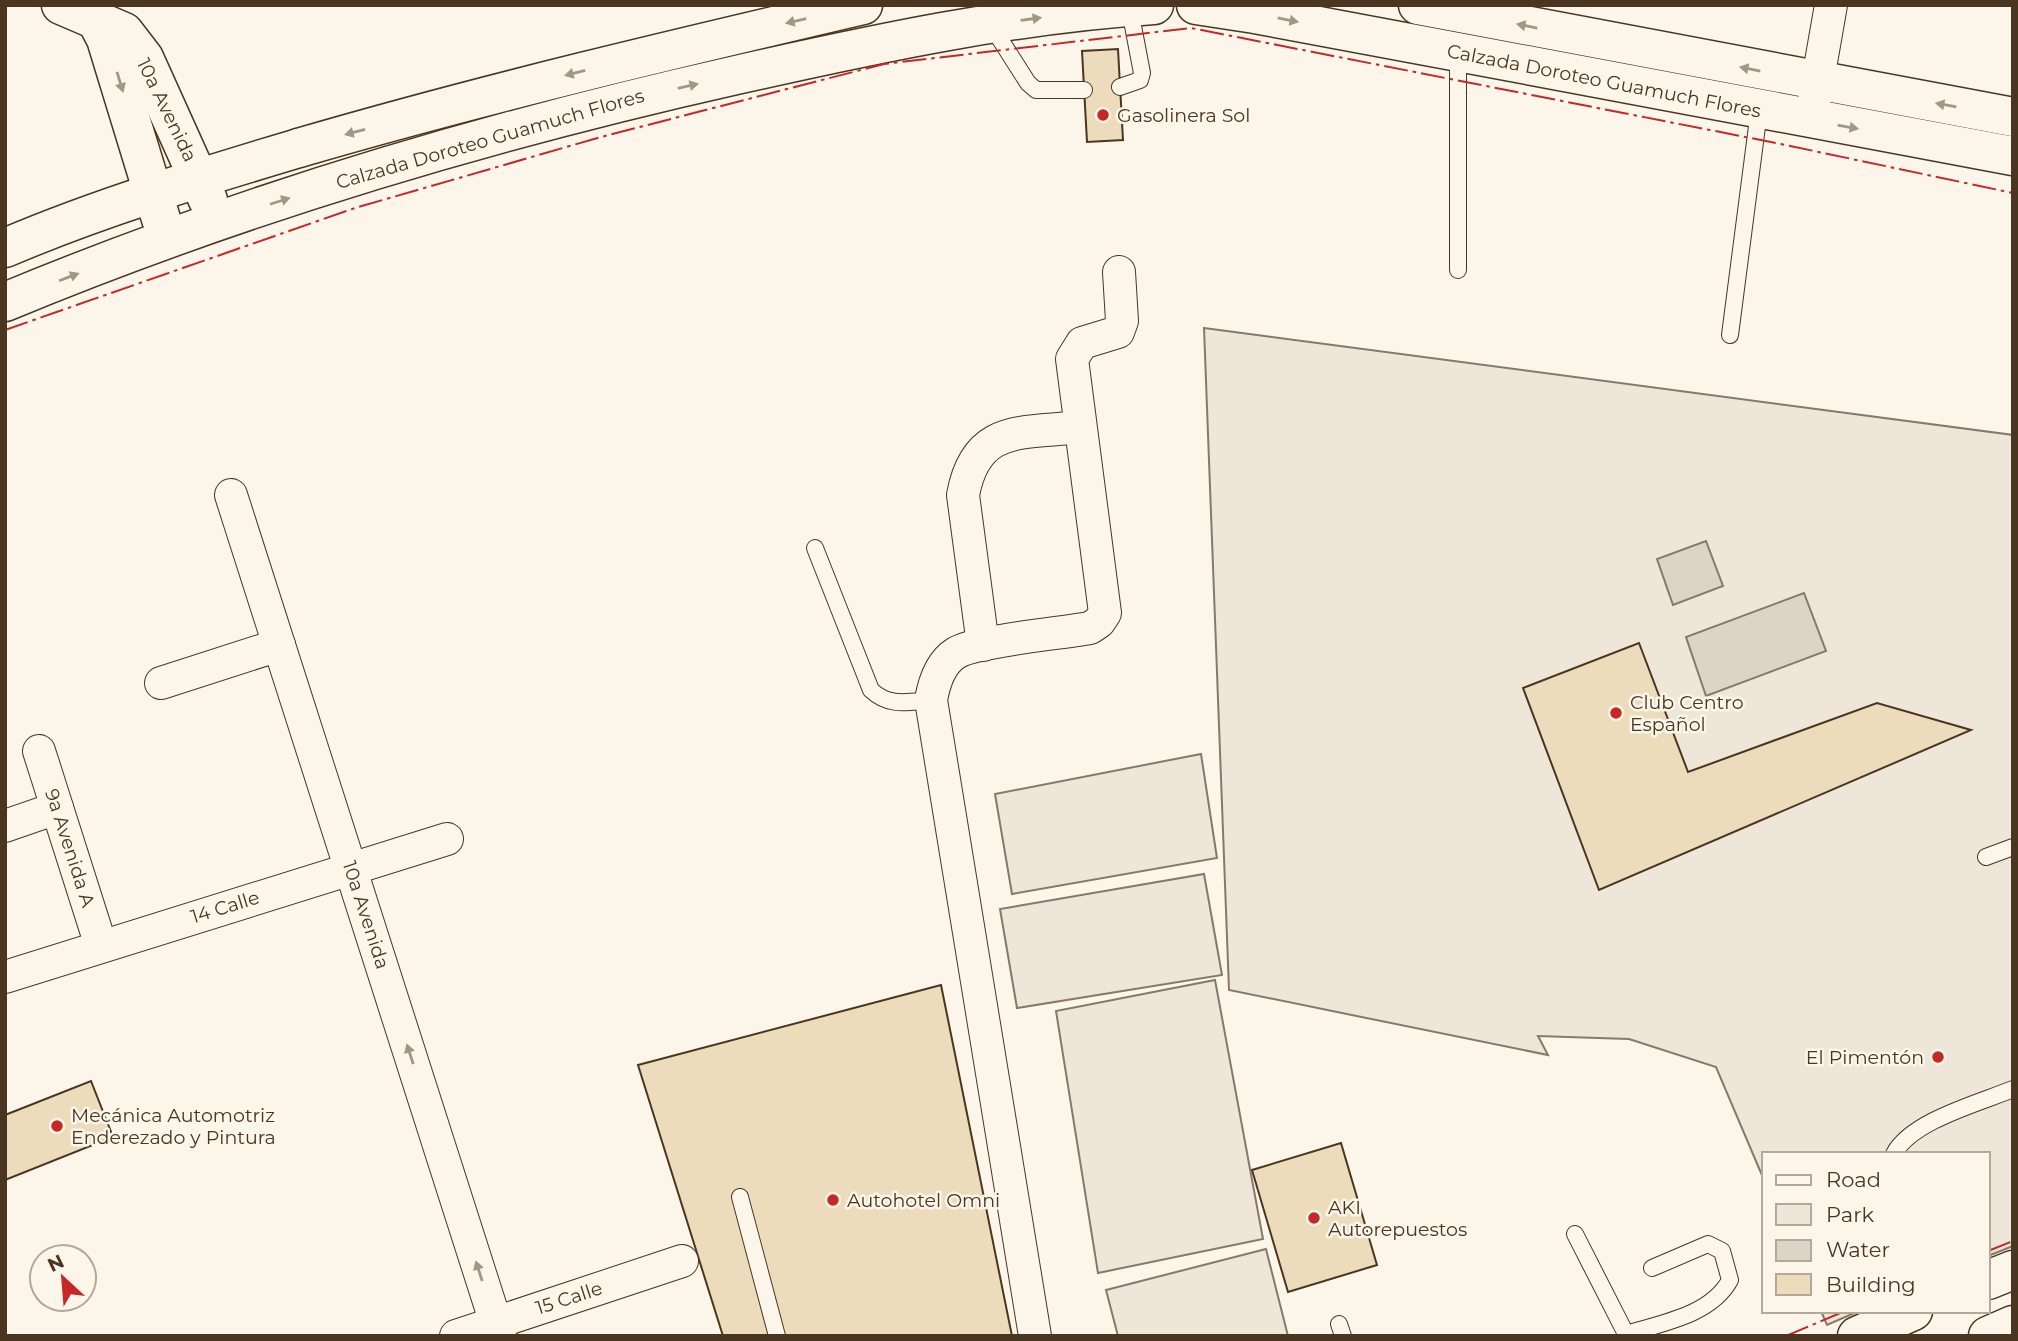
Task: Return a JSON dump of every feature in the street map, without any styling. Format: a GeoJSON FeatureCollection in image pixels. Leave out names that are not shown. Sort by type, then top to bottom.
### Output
{"type":"FeatureCollection","features":[{"type":"Feature","properties":{"kind":"main road","name":"Calzada Doroteo Guamuch Flores"},"geometry":{"type":"LineString","coordinates":[[5,248],[200,177],[572,73],[863,5]]}},
{"type":"Feature","properties":{"kind":"main road","name":"Calzada Doroteo Guamuch Flores"},"geometry":{"type":"LineString","coordinates":[[1196,5],[2013,156]]}},
{"type":"Feature","properties":{"kind":"main road","name":"Calzada Doroteo Guamuch Flores"},"geometry":{"type":"LineString","coordinates":[[1418,5],[2013,117]]}},
{"type":"Feature","properties":{"kind":"main road","name":"Calzada Doroteo Guamuch Flores"},"geometry":{"type":"LineString","coordinates":[[5,302],[216,222],[349,178],[580,110],[926,20],[991,25],[1137,6]]}},
{"type":"Feature","properties":{"kind":"main road","name":"10a Avenida"},"geometry":{"type":"LineString","coordinates":[[78,12],[124,32],[144,58],[200,177],[216,222]]}},
{"type":"Feature","properties":{"kind":"main road","name":"10a Avenida"},"geometry":{"type":"LineString","coordinates":[[78,12],[106,38],[167,239]]}},
{"type":"Feature","properties":{"kind":"main road"},"geometry":{"type":"LineString","coordinates":[[1990,1279],[2013,1270]]}},
{"type":"Feature","properties":{"kind":"main road"},"geometry":{"type":"LineString","coordinates":[[1857,1336],[1909,1313]]}},
{"type":"Feature","properties":{"kind":"main road"},"geometry":{"type":"LineString","coordinates":[[1988,1336],[2013,1325]]}},
{"type":"Feature","properties":{"kind":"street"},"geometry":{"type":"LineString","coordinates":[[1811,120],[1831,5]]}},
{"type":"Feature","properties":{"kind":"street"},"geometry":{"type":"LineString","coordinates":[[1035,1336],[932,700],[935,678],[955,653],[983,645],[1090,628],[1099,622],[1105,613],[1072,359],[1082,343],[1118,332],[1122,321],[1119,272]]}},
{"type":"Feature","properties":{"kind":"street"},"geometry":{"type":"LineString","coordinates":[[983,645],[963,495],[967,474],[977,454],[997,438],[1080,427]]}},
{"type":"Feature","properties":{"kind":"street","name":"10a Avenida"},"geometry":{"type":"LineString","coordinates":[[231,495],[498,1329]]}},
{"type":"Feature","properties":{"kind":"street"},"geometry":{"type":"LineString","coordinates":[[161,683],[279,645]]}},
{"type":"Feature","properties":{"kind":"street","name":"9a Avenida A"},"geometry":{"type":"LineString","coordinates":[[39,751],[102,946]]}},
{"type":"Feature","properties":{"kind":"street"},"geometry":{"type":"LineString","coordinates":[[5,826],[57,808]]}},
{"type":"Feature","properties":{"kind":"street","name":"14 Calle"},"geometry":{"type":"LineString","coordinates":[[5,977],[447,839]]}},
{"type":"Feature","properties":{"kind":"street","name":"15 Calle"},"geometry":{"type":"LineString","coordinates":[[456,1336],[498,1329],[682,1261]]}},
{"type":"Feature","properties":{"kind":"lane"},"geometry":{"type":"LineString","coordinates":[[1120,87],[1134,84],[1140,80],[1142,73],[1137,6]]}},
{"type":"Feature","properties":{"kind":"lane"},"geometry":{"type":"LineString","coordinates":[[991,25],[1028,83],[1036,90],[1084,90]]}},
{"type":"Feature","properties":{"kind":"lane"},"geometry":{"type":"LineString","coordinates":[[1458,53],[1458,270]]}},
{"type":"Feature","properties":{"kind":"lane"},"geometry":{"type":"LineString","coordinates":[[1730,335],[1759,111]]}},
{"type":"Feature","properties":{"kind":"lane"},"geometry":{"type":"LineString","coordinates":[[815,548],[871,690],[882,700],[892,703],[932,700]]}},
{"type":"Feature","properties":{"kind":"lane"},"geometry":{"type":"LineString","coordinates":[[1986,857],[2013,847]]}},
{"type":"Feature","properties":{"kind":"lane"},"geometry":{"type":"LineString","coordinates":[[1896,1152],[1914,1131],[2013,1089]]}},
{"type":"Feature","properties":{"kind":"lane"},"geometry":{"type":"LineString","coordinates":[[740,1197],[777,1336]]}},
{"type":"Feature","properties":{"kind":"lane"},"geometry":{"type":"LineString","coordinates":[[1576,1234],[1625,1335],[1679,1317],[1714,1301],[1722,1295],[1730,1280],[1722,1251],[1708,1244],[1652,1268]]}},
{"type":"Feature","properties":{"kind":"green space","name":"Club Centro Español"},"geometry":{"type":"Polygon","coordinates":[[[1204,328],[2013,435],[2013,1246],[1990,1255],[1990,1152],[1762,1152],[1762,1175],[1716,1067],[1629,1039],[1538,1036],[1548,1055],[1229,990],[1204,328]]]}},
{"type":"Feature","properties":{"kind":"green space"},"geometry":{"type":"Polygon","coordinates":[[[1201,754],[1217,858],[1012,894],[995,794],[1201,754]]]}},
{"type":"Feature","properties":{"kind":"green space"},"geometry":{"type":"Polygon","coordinates":[[[1204,874],[1222,975],[1017,1008],[1000,909],[1204,874]]]}},
{"type":"Feature","properties":{"kind":"green space"},"geometry":{"type":"Polygon","coordinates":[[[1215,980],[1263,1239],[1098,1273],[1056,1011],[1215,980]]]}},
{"type":"Feature","properties":{"kind":"green space"},"geometry":{"type":"Polygon","coordinates":[[[1266,1249],[1288,1336],[1118,1336],[1106,1290],[1266,1249]]]}},
{"type":"Feature","properties":{"kind":"green space"},"geometry":{"type":"Polygon","coordinates":[[[1822,1313],[1854,1313],[1827,1325],[1822,1313]]]}},
{"type":"Feature","properties":{"kind":"water"},"geometry":{"type":"Polygon","coordinates":[[[1706,541],[1723,586],[1673,605],[1657,559],[1706,541]]]}},
{"type":"Feature","properties":{"kind":"water"},"geometry":{"type":"Polygon","coordinates":[[[1804,593],[1826,651],[1706,696],[1686,637],[1804,593]]]}},
{"type":"Feature","properties":{"kind":"building","name":"Gasolinera Sol"},"geometry":{"type":"Polygon","coordinates":[[[1118,49],[1123,140],[1087,142],[1082,51],[1118,49]]]}},
{"type":"Feature","properties":{"kind":"building","name":"Club Centro Español"},"geometry":{"type":"Polygon","coordinates":[[[1639,643],[1688,772],[1877,703],[1971,730],[1599,890],[1523,688],[1639,643]]]}},
{"type":"Feature","properties":{"kind":"building","name":"Autohotel Omni"},"geometry":{"type":"Polygon","coordinates":[[[941,985],[1012,1336],[723,1336],[638,1065],[941,985]]]}},
{"type":"Feature","properties":{"kind":"building","name":"Mecánica Automotriz Enderezado y Pintura"},"geometry":{"type":"Polygon","coordinates":[[[91,1081],[113,1137],[5,1180],[5,1115],[91,1081]]]}},
{"type":"Feature","properties":{"kind":"building","name":"AKI Autorepuestos"},"geometry":{"type":"Polygon","coordinates":[[[1341,1143],[1377,1265],[1288,1292],[1252,1170],[1341,1143]]]}},
{"type":"Feature","properties":{"kind":"power"},"geometry":{"type":"LineString","coordinates":[[5,330],[355,208],[601,137],[884,64],[1191,28],[1781,144],[2013,193]]}},
{"type":"Feature","properties":{"kind":"power"},"geometry":{"type":"LineString","coordinates":[[1990,1250],[2013,1241]]}},
{"type":"Feature","properties":{"kind":"power"},"geometry":{"type":"LineString","coordinates":[[1786,1336],[1840,1313]]}},
{"type":"Feature","properties":{"kind":"place","name":"Gasolinera Sol"},"geometry":{"type":"Point","coordinates":[1103,115]}},
{"type":"Feature","properties":{"kind":"place","name":"Club Centro Español"},"geometry":{"type":"Point","coordinates":[1616,713]}},
{"type":"Feature","properties":{"kind":"place","name":"El Pimentón"},"geometry":{"type":"Point","coordinates":[1938,1057]}},
{"type":"Feature","properties":{"kind":"place","name":"Mecánica Automotriz Enderezado y Pintura"},"geometry":{"type":"Point","coordinates":[57,1126]}},
{"type":"Feature","properties":{"kind":"place","name":"Autohotel Omni"},"geometry":{"type":"Point","coordinates":[833,1200]}},
{"type":"Feature","properties":{"kind":"place","name":"AKI Autorepuestos"},"geometry":{"type":"Point","coordinates":[1314,1218]}}]}
